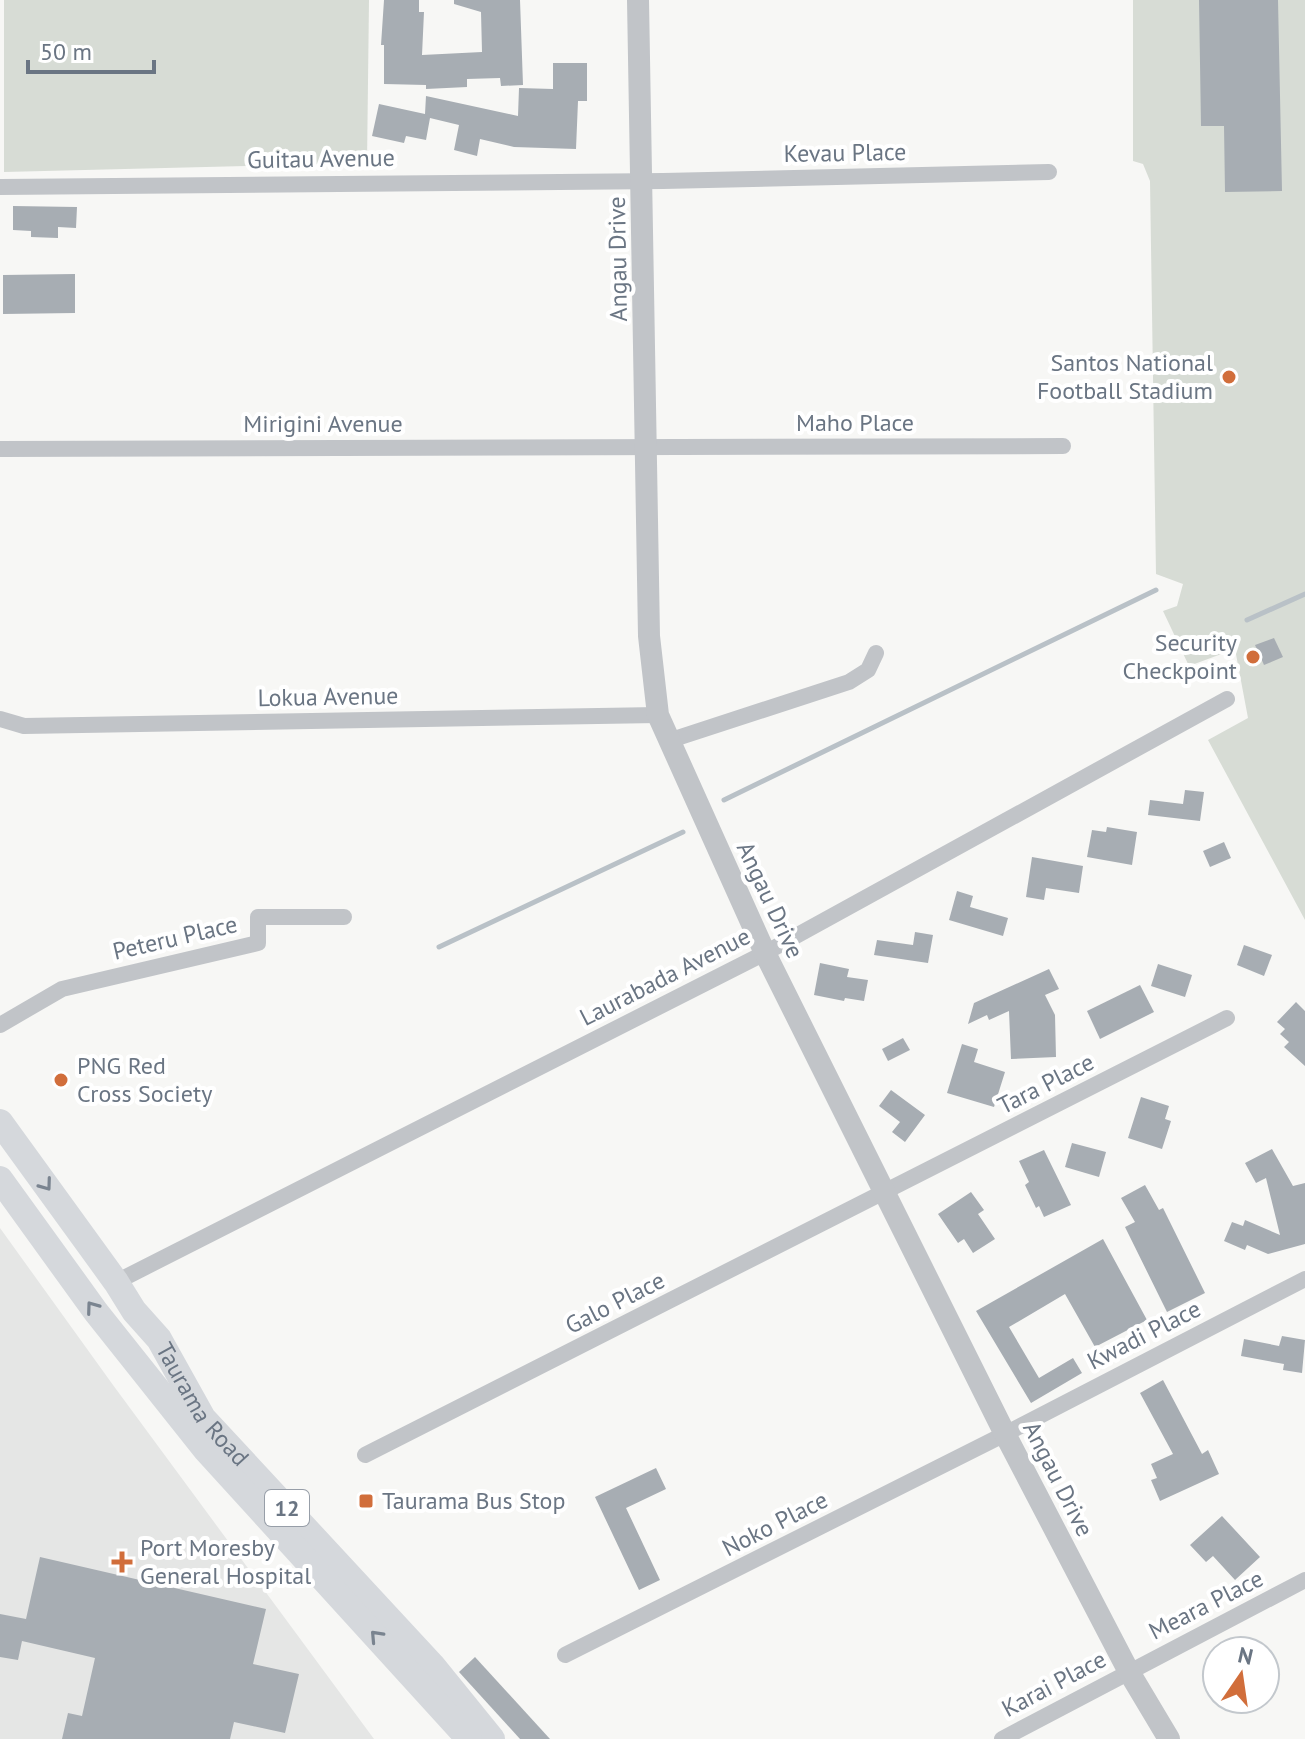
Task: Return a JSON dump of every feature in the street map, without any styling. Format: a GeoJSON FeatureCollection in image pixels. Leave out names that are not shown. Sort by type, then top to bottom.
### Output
{"type":"FeatureCollection","features":[{"type":"Feature","properties":{"kind":"main road","name":"Taurama Road"},"geometry":{"type":"LineString","coordinates":[[0,1122],[134,1311],[159,1339],[203,1418],[432,1665],[492,1739]]}},
{"type":"Feature","properties":{"kind":"main road","name":"Taurama Road"},"geometry":{"type":"LineString","coordinates":[[0,1179],[96,1312],[205,1449],[469,1739]]}},
{"type":"Feature","properties":{"kind":"street","name":"Angau Drive"},"geometry":{"type":"LineString","coordinates":[[638,0],[649,636],[658,715],[765,953],[887,1192],[1005,1434],[1129,1672],[1169,1739]]}},
{"type":"Feature","properties":{"kind":"street","name":"Kevau Place"},"geometry":{"type":"LineString","coordinates":[[642,180],[1049,172]]}},
{"type":"Feature","properties":{"kind":"street","name":"Guitau Avenue"},"geometry":{"type":"LineString","coordinates":[[0,187],[642,180]]}},
{"type":"Feature","properties":{"kind":"street","name":"Maho Place"},"geometry":{"type":"LineString","coordinates":[[647,448],[1063,446]]}},
{"type":"Feature","properties":{"kind":"street","name":"Mirigini Avenue"},"geometry":{"type":"LineString","coordinates":[[0,449],[647,448]]}},
{"type":"Feature","properties":{"kind":"street"},"geometry":{"type":"LineString","coordinates":[[668,741],[849,682],[868,670],[876,653]]}},
{"type":"Feature","properties":{"kind":"street","name":"Laurabada Avenue"},"geometry":{"type":"LineString","coordinates":[[116,1282],[765,953],[1227,699]]}},
{"type":"Feature","properties":{"kind":"street","name":"Lokua Avenue"},"geometry":{"type":"LineString","coordinates":[[0,719],[24,726],[658,715]]}},
{"type":"Feature","properties":{"kind":"street","name":"Peteru Place"},"geometry":{"type":"LineString","coordinates":[[0,1025],[62,989],[258,943],[258,917],[344,917]]}},
{"type":"Feature","properties":{"kind":"street","name":"Tara Place"},"geometry":{"type":"LineString","coordinates":[[887,1192],[1227,1018]]}},
{"type":"Feature","properties":{"kind":"street","name":"Galo Place"},"geometry":{"type":"LineString","coordinates":[[365,1455],[887,1192]]}},
{"type":"Feature","properties":{"kind":"street","name":"Kwadi Place"},"geometry":{"type":"LineString","coordinates":[[1005,1434],[1305,1279]]}},
{"type":"Feature","properties":{"kind":"street","name":"Noko Place"},"geometry":{"type":"LineString","coordinates":[[565,1655],[1005,1434]]}},
{"type":"Feature","properties":{"kind":"street","name":"Meara Place"},"geometry":{"type":"LineString","coordinates":[[1129,1672],[1305,1580]]}},
{"type":"Feature","properties":{"kind":"street","name":"Karai Place"},"geometry":{"type":"LineString","coordinates":[[1002,1739],[1129,1672]]}},
{"type":"Feature","properties":{"kind":"shaded area"},"geometry":{"type":"Polygon","coordinates":[[[4,0],[369,0],[367,163],[4,172],[4,0]]]}},
{"type":"Feature","properties":{"kind":"shaded area","name":"Santos National Football Stadium"},"geometry":{"type":"Polygon","coordinates":[[[1133,0],[1305,0],[1305,920],[1208,740],[1248,718],[1235,649],[1189,666],[1163,611],[1177,606],[1183,584],[1156,574],[1150,181],[1143,164],[1133,161],[1133,0]]]}},
{"type":"Feature","properties":{"kind":"shaded area","name":"Port Moresby General Hospital"},"geometry":{"type":"Polygon","coordinates":[[[0,1228],[113,1385],[374,1739],[0,1739],[0,1228]]]}},
{"type":"Feature","properties":{"kind":"building"},"geometry":{"type":"Polygon","coordinates":[[[384,0],[419,0],[419,12],[424,12],[422,55],[482,52],[481,12],[454,4],[454,0],[520,0],[523,85],[501,86],[500,78],[467,79],[467,87],[426,89],[426,85],[384,84],[384,45],[381,45],[384,0]]]}},
{"type":"Feature","properties":{"kind":"building"},"geometry":{"type":"Polygon","coordinates":[[[1199,0],[1278,0],[1282,191],[1225,192],[1224,126],[1201,126],[1199,0]]]}},
{"type":"Feature","properties":{"kind":"building"},"geometry":{"type":"Polygon","coordinates":[[[553,63],[587,63],[587,101],[578,101],[576,149],[514,147],[480,139],[477,156],[454,150],[459,125],[430,118],[426,140],[406,136],[404,143],[372,136],[379,104],[425,114],[426,96],[518,116],[519,88],[553,89],[553,63]]]}},
{"type":"Feature","properties":{"kind":"building"},"geometry":{"type":"Polygon","coordinates":[[[13,206],[77,207],[76,228],[58,227],[58,238],[31,237],[31,231],[13,230],[13,206]]]}},
{"type":"Feature","properties":{"kind":"building"},"geometry":{"type":"Polygon","coordinates":[[[75,274],[75,313],[3,314],[3,275],[75,274]]]}},
{"type":"Feature","properties":{"kind":"building"},"geometry":{"type":"Polygon","coordinates":[[[1274,638],[1283,657],[1264,665],[1255,645],[1274,638]]]}},
{"type":"Feature","properties":{"kind":"building"},"geometry":{"type":"Polygon","coordinates":[[[1185,790],[1204,792],[1200,821],[1148,815],[1150,800],[1183,804],[1185,790]]]}},
{"type":"Feature","properties":{"kind":"building"},"geometry":{"type":"Polygon","coordinates":[[[1107,827],[1137,832],[1132,865],[1087,857],[1092,830],[1106,832],[1107,827]]]}},
{"type":"Feature","properties":{"kind":"building"},"geometry":{"type":"Polygon","coordinates":[[[1224,842],[1231,858],[1210,867],[1203,851],[1224,842]]]}},
{"type":"Feature","properties":{"kind":"building"},"geometry":{"type":"Polygon","coordinates":[[[1032,857],[1083,866],[1079,893],[1046,888],[1044,900],[1026,897],[1032,857]]]}},
{"type":"Feature","properties":{"kind":"building"},"geometry":{"type":"Polygon","coordinates":[[[957,891],[973,896],[970,907],[1008,918],[1003,936],[949,920],[957,891]]]}},
{"type":"Feature","properties":{"kind":"building"},"geometry":{"type":"Polygon","coordinates":[[[915,932],[933,935],[928,963],[874,955],[877,940],[913,945],[915,932]]]}},
{"type":"Feature","properties":{"kind":"building"},"geometry":{"type":"Polygon","coordinates":[[[1244,945],[1272,955],[1264,976],[1237,965],[1244,945]]]}},
{"type":"Feature","properties":{"kind":"building"},"geometry":{"type":"Polygon","coordinates":[[[820,963],[849,969],[847,977],[868,980],[864,1001],[814,995],[820,963]]]}},
{"type":"Feature","properties":{"kind":"building"},"geometry":{"type":"Polygon","coordinates":[[[1158,964],[1192,975],[1185,997],[1151,986],[1158,964]]]}},
{"type":"Feature","properties":{"kind":"building"},"geometry":{"type":"Polygon","coordinates":[[[1049,969],[1059,989],[1045,995],[1055,1015],[1056,1057],[1011,1059],[1009,1011],[989,1020],[987,1015],[968,1024],[974,1003],[1049,969]]]}},
{"type":"Feature","properties":{"kind":"building"},"geometry":{"type":"Polygon","coordinates":[[[1140,985],[1154,1012],[1100,1039],[1087,1011],[1140,985]]]}},
{"type":"Feature","properties":{"kind":"building"},"geometry":{"type":"Polygon","coordinates":[[[1296,1002],[1305,1011],[1305,1066],[1284,1047],[1289,1042],[1280,1034],[1285,1029],[1277,1022],[1296,1002]]]}},
{"type":"Feature","properties":{"kind":"building"},"geometry":{"type":"Polygon","coordinates":[[[903,1038],[910,1050],[888,1061],[882,1049],[903,1038]]]}},
{"type":"Feature","properties":{"kind":"building"},"geometry":{"type":"Polygon","coordinates":[[[962,1044],[978,1049],[974,1062],[1005,1072],[994,1107],[947,1093],[962,1044]]]}},
{"type":"Feature","properties":{"kind":"building"},"geometry":{"type":"Polygon","coordinates":[[[891,1090],[925,1115],[905,1142],[892,1132],[900,1122],[879,1106],[891,1090]]]}},
{"type":"Feature","properties":{"kind":"building"},"geometry":{"type":"Polygon","coordinates":[[[1141,1097],[1169,1106],[1165,1119],[1171,1121],[1162,1149],[1128,1138],[1141,1097]]]}},
{"type":"Feature","properties":{"kind":"building"},"geometry":{"type":"Polygon","coordinates":[[[1072,1143],[1106,1152],[1099,1177],[1065,1167],[1072,1143]]]}},
{"type":"Feature","properties":{"kind":"building"},"geometry":{"type":"Polygon","coordinates":[[[1272,1149],[1293,1186],[1305,1183],[1305,1244],[1268,1254],[1247,1245],[1245,1250],[1224,1241],[1232,1222],[1243,1226],[1245,1220],[1280,1235],[1266,1178],[1256,1183],[1245,1163],[1272,1149]]]}},
{"type":"Feature","properties":{"kind":"building"},"geometry":{"type":"Polygon","coordinates":[[[1044,1150],[1071,1205],[1044,1217],[1025,1185],[1029,1182],[1019,1161],[1044,1150]]]}},
{"type":"Feature","properties":{"kind":"building"},"geometry":{"type":"Polygon","coordinates":[[[1145,1185],[1159,1210],[1163,1208],[1205,1293],[1167,1312],[1125,1227],[1135,1222],[1121,1198],[1145,1185]]]}},
{"type":"Feature","properties":{"kind":"building"},"geometry":{"type":"Polygon","coordinates":[[[971,1192],[984,1210],[978,1214],[995,1239],[973,1253],[964,1239],[958,1243],[938,1214],[971,1192]]]}},
{"type":"Feature","properties":{"kind":"building"},"geometry":{"type":"Polygon","coordinates":[[[1103,1239],[1147,1320],[1095,1347],[1065,1294],[1009,1327],[1039,1378],[1073,1358],[1082,1373],[1031,1403],[976,1311],[1103,1239]]]}},
{"type":"Feature","properties":{"kind":"building"},"geometry":{"type":"Polygon","coordinates":[[[1282,1336],[1305,1340],[1302,1373],[1283,1370],[1284,1364],[1241,1356],[1244,1339],[1279,1346],[1282,1336]]]}},
{"type":"Feature","properties":{"kind":"building"},"geometry":{"type":"Polygon","coordinates":[[[1163,1380],[1202,1454],[1208,1450],[1219,1474],[1160,1501],[1151,1480],[1157,1478],[1151,1464],[1173,1454],[1140,1393],[1163,1380]]]}},
{"type":"Feature","properties":{"kind":"building"},"geometry":{"type":"Polygon","coordinates":[[[656,1468],[666,1489],[626,1508],[660,1580],[639,1590],[595,1497],[656,1468]]]}},
{"type":"Feature","properties":{"kind":"building"},"geometry":{"type":"Polygon","coordinates":[[[1222,1516],[1260,1557],[1235,1580],[1213,1556],[1206,1562],[1190,1545],[1222,1516]]]}},
{"type":"Feature","properties":{"kind":"building"},"geometry":{"type":"Polygon","coordinates":[[[40,1557],[266,1609],[253,1664],[299,1674],[285,1733],[234,1722],[230,1739],[62,1739],[68,1713],[82,1716],[95,1658],[22,1641],[18,1660],[0,1657],[0,1614],[26,1619],[40,1557]]]}},
{"type":"Feature","properties":{"kind":"building"},"geometry":{"type":"Polygon","coordinates":[[[475,1657],[550,1739],[520,1739],[459,1672],[475,1657]]]}},
{"type":"Feature","properties":{"kind":"waterway"},"geometry":{"type":"LineString","coordinates":[[724,800],[1156,590]]}},
{"type":"Feature","properties":{"kind":"waterway"},"geometry":{"type":"LineString","coordinates":[[1247,620],[1305,594]]}},
{"type":"Feature","properties":{"kind":"waterway"},"geometry":{"type":"LineString","coordinates":[[439,947],[683,832]]}},
{"type":"Feature","properties":{"kind":"place","name":"Santos National Football Stadium"},"geometry":{"type":"Point","coordinates":[1229,377]}},
{"type":"Feature","properties":{"kind":"place","name":"Security Checkpoint"},"geometry":{"type":"Point","coordinates":[1253,657]}},
{"type":"Feature","properties":{"kind":"place","name":"PNG Red Cross Society"},"geometry":{"type":"Point","coordinates":[61,1080]}},
{"type":"Feature","properties":{"kind":"place","name":"Taurama Bus Stop"},"geometry":{"type":"Point","coordinates":[366,1501]}},
{"type":"Feature","properties":{"kind":"place","name":"Port Moresby General Hospital"},"geometry":{"type":"Point","coordinates":[122,1562]}}]}
